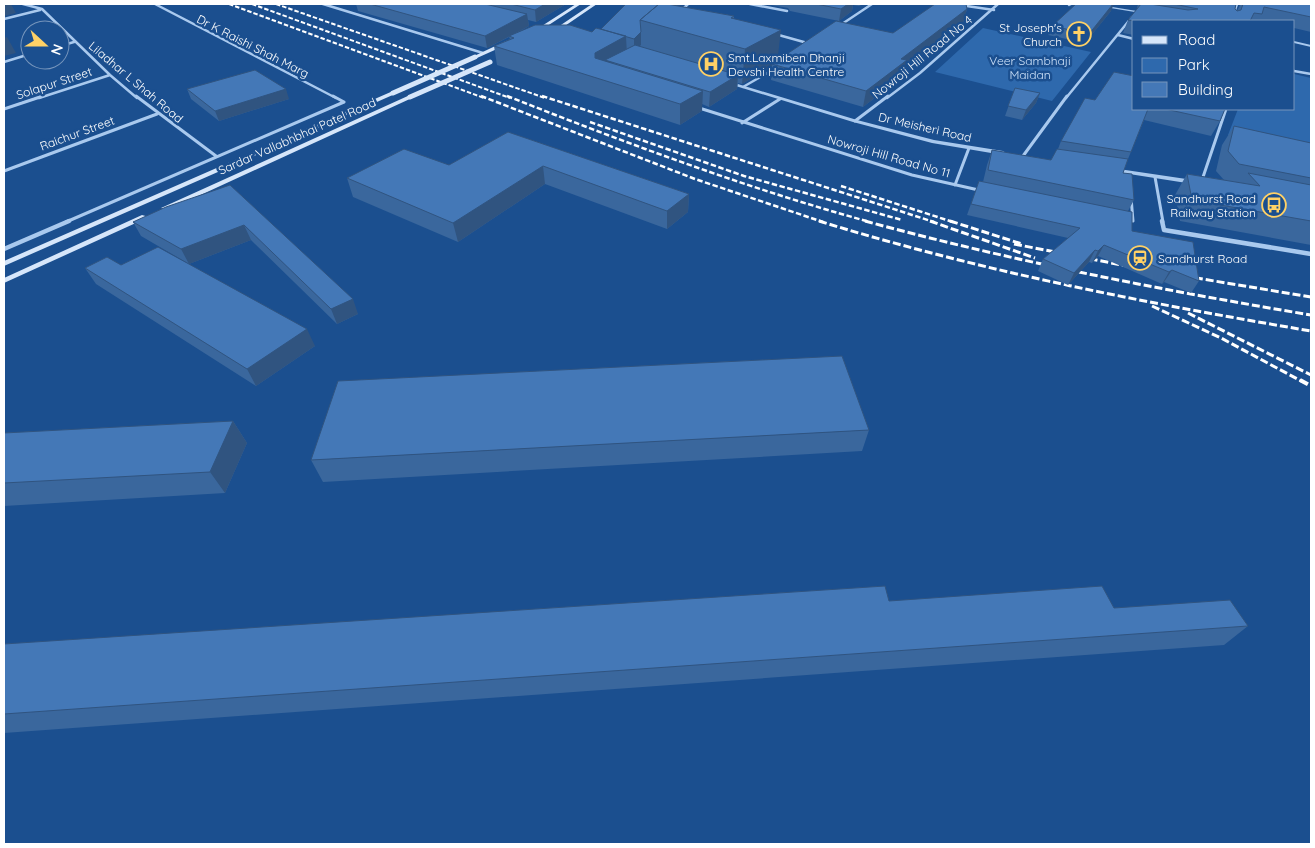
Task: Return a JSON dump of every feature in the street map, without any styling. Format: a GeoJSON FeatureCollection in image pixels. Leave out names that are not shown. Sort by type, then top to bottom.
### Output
{"type":"FeatureCollection","features":[{"type":"Feature","properties":{"kind":"main road"},"geometry":{"type":"LineString","coordinates":[[527,35],[544,27],[579,4]]}},
{"type":"Feature","properties":{"kind":"main road"},"geometry":{"type":"LineString","coordinates":[[547,35],[594,4]]}},
{"type":"Feature","properties":{"kind":"main road","name":"Sardar Vallabhbhai Patel Road"},"geometry":{"type":"LineString","coordinates":[[4,264],[509,42]]}},
{"type":"Feature","properties":{"kind":"main road","name":"Sardar Vallabhbhai Patel Road"},"geometry":{"type":"LineString","coordinates":[[158,212],[493,60]]}},
{"type":"Feature","properties":{"kind":"main road"},"geometry":{"type":"LineString","coordinates":[[4,281],[149,216]]}},
{"type":"Feature","properties":{"kind":"street"},"geometry":{"type":"LineString","coordinates":[[23,4],[42,9]]}},
{"type":"Feature","properties":{"kind":"street","name":"Dr K Raishi Shah Marg"},"geometry":{"type":"LineString","coordinates":[[155,4],[344,102],[216,156]]}},
{"type":"Feature","properties":{"kind":"street"},"geometry":{"type":"LineString","coordinates":[[323,4],[483,53]]}},
{"type":"Feature","properties":{"kind":"street"},"geometry":{"type":"LineString","coordinates":[[676,15],[688,4]]}},
{"type":"Feature","properties":{"kind":"street"},"geometry":{"type":"LineString","coordinates":[[750,4],[787,11]]}},
{"type":"Feature","properties":{"kind":"street"},"geometry":{"type":"LineString","coordinates":[[836,29],[872,4]]}},
{"type":"Feature","properties":{"kind":"street"},"geometry":{"type":"LineString","coordinates":[[953,4],[994,10]]}},
{"type":"Feature","properties":{"kind":"street","name":"Nowroji Hill Road No 4"},"geometry":{"type":"LineString","coordinates":[[855,121],[920,72],[994,10],[998,4]]}},
{"type":"Feature","properties":{"kind":"street"},"geometry":{"type":"LineString","coordinates":[[1088,4],[1153,15]]}},
{"type":"Feature","properties":{"kind":"street"},"geometry":{"type":"LineString","coordinates":[[1231,20],[1237,4]]}},
{"type":"Feature","properties":{"kind":"street"},"geometry":{"type":"LineString","coordinates":[[4,19],[42,9]]}},
{"type":"Feature","properties":{"kind":"street","name":"Liladhar L Shah Road"},"geometry":{"type":"LineString","coordinates":[[42,9],[74,42],[92,55],[110,75],[157,114],[216,156]]}},
{"type":"Feature","properties":{"kind":"street"},"geometry":{"type":"LineString","coordinates":[[684,9],[693,11]]}},
{"type":"Feature","properties":{"kind":"street"},"geometry":{"type":"LineString","coordinates":[[853,9],[861,10]]}},
{"type":"Feature","properties":{"kind":"street"},"geometry":{"type":"LineString","coordinates":[[1023,156],[1053,113],[1136,11]]}},
{"type":"Feature","properties":{"kind":"street"},"geometry":{"type":"LineString","coordinates":[[535,25],[564,33]]}},
{"type":"Feature","properties":{"kind":"street"},"geometry":{"type":"LineString","coordinates":[[768,32],[815,46],[807,50]]}},
{"type":"Feature","properties":{"kind":"street"},"geometry":{"type":"LineString","coordinates":[[1118,35],[1132,38]]}},
{"type":"Feature","properties":{"kind":"street"},"geometry":{"type":"LineString","coordinates":[[70,43],[74,42]]}},
{"type":"Feature","properties":{"kind":"street"},"geometry":{"type":"LineString","coordinates":[[1295,42],[1311,46]]}},
{"type":"Feature","properties":{"kind":"street"},"geometry":{"type":"LineString","coordinates":[[4,62],[20,57]]}},
{"type":"Feature","properties":{"kind":"street"},"geometry":{"type":"LineString","coordinates":[[743,87],[783,64]]}},
{"type":"Feature","properties":{"kind":"street"},"geometry":{"type":"LineString","coordinates":[[1295,71],[1311,74]]}},
{"type":"Feature","properties":{"kind":"street","name":"Solapur Street"},"geometry":{"type":"LineString","coordinates":[[4,109],[110,75]]}},
{"type":"Feature","properties":{"kind":"street","name":"Dr Meisheri Road"},"geometry":{"type":"LineString","coordinates":[[716,79],[855,121],[934,142],[1032,158]]}},
{"type":"Feature","properties":{"kind":"street"},"geometry":{"type":"LineString","coordinates":[[742,123],[780,99]]}},
{"type":"Feature","properties":{"kind":"street","name":"Nowroji Hill Road No 11"},"geometry":{"type":"LineString","coordinates":[[688,105],[912,175],[984,191]]}},
{"type":"Feature","properties":{"kind":"street"},"geometry":{"type":"LineString","coordinates":[[1201,183],[1226,110]]}},
{"type":"Feature","properties":{"kind":"street","name":"Raichur Street"},"geometry":{"type":"LineString","coordinates":[[4,171],[157,114]]}},
{"type":"Feature","properties":{"kind":"street"},"geometry":{"type":"LineString","coordinates":[[955,185],[969,148]]}},
{"type":"Feature","properties":{"kind":"street"},"geometry":{"type":"LineString","coordinates":[[4,249],[216,156]]}},
{"type":"Feature","properties":{"kind":"street"},"geometry":{"type":"LineString","coordinates":[[1109,170],[1210,185]]}},
{"type":"Feature","properties":{"kind":"street"},"geometry":{"type":"LineString","coordinates":[[1128,173],[1129,182]]}},
{"type":"Feature","properties":{"kind":"street"},"geometry":{"type":"LineString","coordinates":[[1155,177],[1164,230],[1311,254]]}},
{"type":"Feature","properties":{"kind":"street"},"geometry":{"type":"LineString","coordinates":[[1125,219],[1133,221],[1130,192]]}},
{"type":"Feature","properties":{"kind":"green space","name":"Veer Sambhaji Maidan"},"geometry":{"type":"Polygon","coordinates":[[[983,28],[1091,52],[1052,101],[935,72],[983,28]]]}},
{"type":"Feature","properties":{"kind":"green space"},"geometry":{"type":"Polygon","coordinates":[[[1295,74],[1311,78],[1311,155],[1228,135],[1238,110],[1295,110],[1295,74]]]}},
{"type":"Feature","properties":{"kind":"building"},"geometry":{"type":"Polygon","coordinates":[[[370,4],[485,4],[527,14],[485,36],[370,4]]]}},
{"type":"Feature","properties":{"kind":"building"},"geometry":{"type":"Polygon","coordinates":[[[511,4],[545,4],[535,10],[511,4]]]}},
{"type":"Feature","properties":{"kind":"building"},"geometry":{"type":"Polygon","coordinates":[[[626,4],[659,4],[640,20],[641,32],[634,39],[601,29],[626,4]]]}},
{"type":"Feature","properties":{"kind":"building"},"geometry":{"type":"Polygon","coordinates":[[[659,4],[734,16],[731,18],[781,30],[745,49],[640,20],[659,4]]]}},
{"type":"Feature","properties":{"kind":"building"},"geometry":{"type":"Polygon","coordinates":[[[816,4],[848,4],[841,9],[816,4]]]}},
{"type":"Feature","properties":{"kind":"building"},"geometry":{"type":"Polygon","coordinates":[[[935,4],[966,4],[967,9],[901,59],[907,60],[866,91],[772,64],[836,21],[893,33],[935,4]]]}},
{"type":"Feature","properties":{"kind":"building"},"geometry":{"type":"Polygon","coordinates":[[[1076,4],[1113,4],[1089,34],[1052,26],[1076,4]]]}},
{"type":"Feature","properties":{"kind":"building"},"geometry":{"type":"Polygon","coordinates":[[[1141,4],[1188,10],[1198,9],[1174,4],[1236,4],[1235,9],[1237,11],[1241,10],[1243,4],[1311,4],[1311,17],[1264,7],[1262,14],[1254,13],[1250,20],[1128,20],[1141,4]]]}},
{"type":"Feature","properties":{"kind":"building"},"geometry":{"type":"Polygon","coordinates":[[[535,25],[570,25],[592,32],[596,28],[626,36],[595,53],[595,58],[703,91],[680,104],[494,46],[514,38],[509,36],[535,25]]]}},
{"type":"Feature","properties":{"kind":"building"},"geometry":{"type":"Polygon","coordinates":[[[635,45],[738,75],[710,92],[605,60],[635,45]]]}},
{"type":"Feature","properties":{"kind":"building"},"geometry":{"type":"Polygon","coordinates":[[[255,70],[286,89],[215,111],[187,89],[255,70]]]}},
{"type":"Feature","properties":{"kind":"building"},"geometry":{"type":"Polygon","coordinates":[[[1114,72],[1132,76],[1132,110],[1148,110],[1131,152],[1061,141],[1085,98],[1095,100],[1114,72]]]}},
{"type":"Feature","properties":{"kind":"building"},"geometry":{"type":"Polygon","coordinates":[[[1015,88],[1040,93],[1026,110],[1008,106],[1015,88]]]}},
{"type":"Feature","properties":{"kind":"building"},"geometry":{"type":"Polygon","coordinates":[[[1170,110],[1225,110],[1220,121],[1170,110]]]}},
{"type":"Feature","properties":{"kind":"building"},"geometry":{"type":"Polygon","coordinates":[[[1234,126],[1311,143],[1311,178],[1239,164],[1228,151],[1234,126]]]}},
{"type":"Feature","properties":{"kind":"building"},"geometry":{"type":"Polygon","coordinates":[[[508,132],[689,194],[667,211],[543,166],[453,223],[347,178],[404,149],[449,165],[508,132]]]}},
{"type":"Feature","properties":{"kind":"building"},"geometry":{"type":"Polygon","coordinates":[[[1057,149],[1128,159],[1123,173],[1132,174],[1134,200],[988,170],[992,150],[1051,160],[1057,149]]]}},
{"type":"Feature","properties":{"kind":"building"},"geometry":{"type":"Polygon","coordinates":[[[1248,173],[1311,185],[1311,221],[1192,200],[1187,174],[1260,186],[1248,173]]]}},
{"type":"Feature","properties":{"kind":"building"},"geometry":{"type":"Polygon","coordinates":[[[979,181],[1132,212],[1132,231],[1193,242],[1199,281],[1172,270],[1169,272],[1104,245],[1098,251],[1095,250],[1074,273],[1043,259],[1080,228],[971,204],[979,181]]]}},
{"type":"Feature","properties":{"kind":"building"},"geometry":{"type":"Polygon","coordinates":[[[230,185],[353,299],[331,309],[244,225],[181,249],[133,222],[166,207],[230,185]]]}},
{"type":"Feature","properties":{"kind":"building"},"geometry":{"type":"Polygon","coordinates":[[[158,247],[307,329],[247,369],[85,268],[107,257],[121,265],[158,247]]]}},
{"type":"Feature","properties":{"kind":"building"},"geometry":{"type":"Polygon","coordinates":[[[842,356],[869,430],[311,460],[338,381],[842,356]]]}},
{"type":"Feature","properties":{"kind":"building"},"geometry":{"type":"Polygon","coordinates":[[[233,421],[210,472],[4,483],[4,433],[233,421]]]}},
{"type":"Feature","properties":{"kind":"building"},"geometry":{"type":"Polygon","coordinates":[[[885,586],[889,601],[1102,586],[1114,608],[1230,600],[1248,626],[4,714],[4,644],[885,586]]]}},
{"type":"Feature","properties":{"kind":"railway"},"geometry":{"type":"LineString","coordinates":[[229,4],[484,98]]}},
{"type":"Feature","properties":{"kind":"railway"},"geometry":{"type":"LineString","coordinates":[[252,4],[510,98]]}},
{"type":"Feature","properties":{"kind":"railway"},"geometry":{"type":"LineString","coordinates":[[276,4],[545,98]]}},
{"type":"Feature","properties":{"kind":"railway"},"geometry":{"type":"LineString","coordinates":[[481,96],[695,179],[823,222]]}},
{"type":"Feature","properties":{"kind":"railway"},"geometry":{"type":"LineString","coordinates":[[507,96],[596,131],[732,180],[870,222]]}},
{"type":"Feature","properties":{"kind":"railway"},"geometry":{"type":"LineString","coordinates":[[542,96],[934,222]]}},
{"type":"Feature","properties":{"kind":"railway"},"geometry":{"type":"LineString","coordinates":[[590,122],[744,176],[902,220]]}},
{"type":"Feature","properties":{"kind":"railway"},"geometry":{"type":"LineString","coordinates":[[841,186],[953,222]]}},
{"type":"Feature","properties":{"kind":"railway"},"geometry":{"type":"LineString","coordinates":[[819,221],[940,255],[1063,284],[1311,331]]}},
{"type":"Feature","properties":{"kind":"railway"},"geometry":{"type":"LineString","coordinates":[[865,221],[1087,274],[1311,315]]}},
{"type":"Feature","properties":{"kind":"railway"},"geometry":{"type":"LineString","coordinates":[[930,221],[1035,258]]}},
{"type":"Feature","properties":{"kind":"railway"},"geometry":{"type":"LineString","coordinates":[[950,221],[1022,244]]}},
{"type":"Feature","properties":{"kind":"railway"},"geometry":{"type":"LineString","coordinates":[[1014,244],[1127,266]]}},
{"type":"Feature","properties":{"kind":"railway"},"geometry":{"type":"LineString","coordinates":[[1184,276],[1311,297]]}},
{"type":"Feature","properties":{"kind":"railway"},"geometry":{"type":"LineString","coordinates":[[1152,306],[1221,338],[1303,382]]}},
{"type":"Feature","properties":{"kind":"railway"},"geometry":{"type":"LineString","coordinates":[[1188,313],[1311,375]]}},
{"type":"Feature","properties":{"kind":"railway"},"geometry":{"type":"LineString","coordinates":[[1300,380],[1311,386]]}},
{"type":"Feature","properties":{"kind":"place","name":"St Joseph's Church"},"geometry":{"type":"Point","coordinates":[1079,34]}},
{"type":"Feature","properties":{"kind":"place","name":"Smt.Laxmiben Dhanji Devshi Health Centre"},"geometry":{"type":"Point","coordinates":[711,64]}},
{"type":"Feature","properties":{"kind":"place","name":"Sandhurst Road Railway Station"},"geometry":{"type":"Point","coordinates":[1274,205]}},
{"type":"Feature","properties":{"kind":"place","name":"Sandhurst Road"},"geometry":{"type":"Point","coordinates":[1140,258]}}]}
